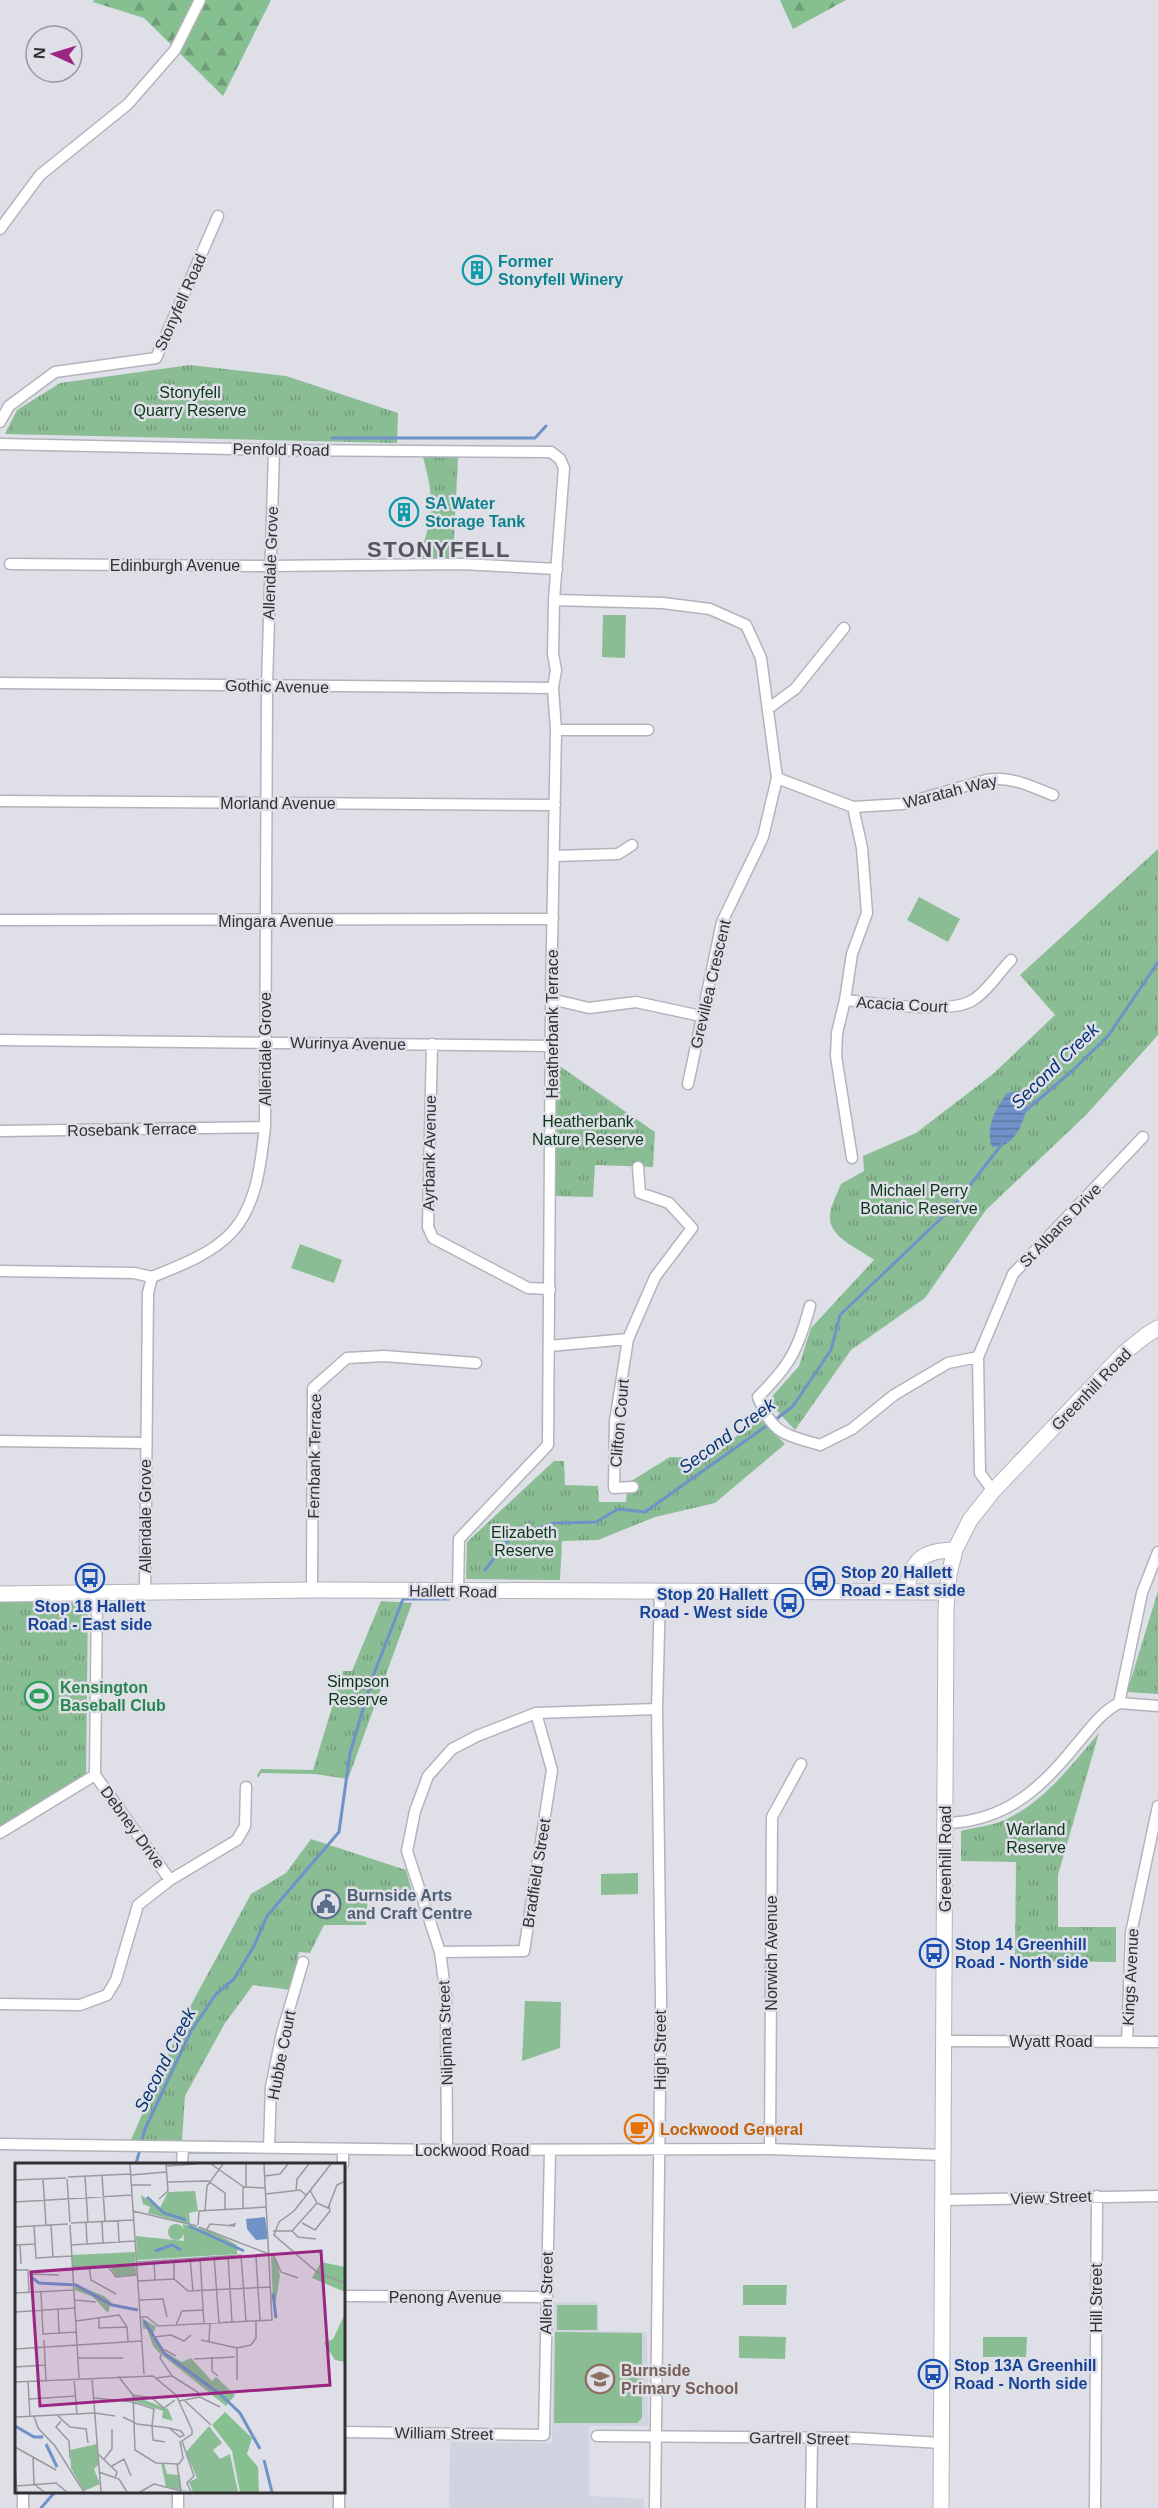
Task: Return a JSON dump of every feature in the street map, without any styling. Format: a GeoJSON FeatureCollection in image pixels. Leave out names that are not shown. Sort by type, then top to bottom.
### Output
{"type":"FeatureCollection","features":[{"type":"Feature","properties":{"kind":"main road","name":"Greenhill Road"},"geometry":{"type":"LineString","coordinates":[[941,2508],[946,1592],[955,1550],[970,1520],[993,1491],[1124,1353],[1144,1336],[1158,1328]]}},
{"type":"Feature","properties":{"kind":"main road"},"geometry":{"type":"LineString","coordinates":[[906,1592],[908,1580],[921,1558],[930,1552],[955,1550]]}},
{"type":"Feature","properties":{"kind":"main road","name":"Hallett Road"},"geometry":{"type":"LineString","coordinates":[[0,1594],[312,1590],[946,1592]]}},
{"type":"Feature","properties":{"kind":"street"},"geometry":{"type":"LineString","coordinates":[[0,229],[40,175],[128,104],[175,50],[200,0]]}},
{"type":"Feature","properties":{"kind":"street","name":"Stonyfell Road"},"geometry":{"type":"LineString","coordinates":[[0,422],[9,406],[55,372],[156,358],[218,216]]}},
{"type":"Feature","properties":{"kind":"street","name":"Penfold Road"},"geometry":{"type":"LineString","coordinates":[[0,444],[274,450],[551,452],[560,459]]}},
{"type":"Feature","properties":{"kind":"street","name":"Allendale Grove"},"geometry":{"type":"LineString","coordinates":[[146,1593],[148,1293],[152,1277],[184,1264],[232,1232],[249,1204],[261,1166],[265,1127],[267,686],[274,450]]}},
{"type":"Feature","properties":{"kind":"street","name":"Heatherbank Terrace"},"geometry":{"type":"LineString","coordinates":[[458,1592],[459,1539],[548,1445],[551,999],[556,730],[553,688],[556,670],[553,654],[554,600],[564,468],[560,459]]}},
{"type":"Feature","properties":{"kind":"street","name":"Edinburgh Avenue"},"geometry":{"type":"LineString","coordinates":[[10,564],[269,566],[461,564],[557,569]]}},
{"type":"Feature","properties":{"kind":"street","name":"Grevillea Crescent"},"geometry":{"type":"LineString","coordinates":[[554,600],[663,603],[710,609],[746,625],[761,658],[777,778],[763,837],[722,922],[688,1084]]}},
{"type":"Feature","properties":{"kind":"street"},"geometry":{"type":"LineString","coordinates":[[769,708],[795,689],[844,628]]}},
{"type":"Feature","properties":{"kind":"street","name":"Gothic Avenue"},"geometry":{"type":"LineString","coordinates":[[0,683],[553,688]]}},
{"type":"Feature","properties":{"kind":"street"},"geometry":{"type":"LineString","coordinates":[[556,730],[648,730]]}},
{"type":"Feature","properties":{"kind":"street","name":"Waratah Way"},"geometry":{"type":"LineString","coordinates":[[777,778],[853,807],[903,804],[1000,778],[1011,779],[1053,795]]}},
{"type":"Feature","properties":{"kind":"street","name":"Morland Avenue"},"geometry":{"type":"LineString","coordinates":[[0,801],[555,805]]}},
{"type":"Feature","properties":{"kind":"street"},"geometry":{"type":"LineString","coordinates":[[852,1158],[836,1056],[837,1033],[852,954],[867,913],[862,848],[853,807]]}},
{"type":"Feature","properties":{"kind":"street"},"geometry":{"type":"LineString","coordinates":[[555,856],[618,854],[632,845]]}},
{"type":"Feature","properties":{"kind":"street","name":"Mingara Avenue"},"geometry":{"type":"LineString","coordinates":[[0,920],[553,919]]}},
{"type":"Feature","properties":{"kind":"street","name":"Acacia Court"},"geometry":{"type":"LineString","coordinates":[[845,1000],[945,1008],[963,1006],[975,999],[1011,960]]}},
{"type":"Feature","properties":{"kind":"street"},"geometry":{"type":"LineString","coordinates":[[551,999],[589,1008],[636,1002],[702,1016]]}},
{"type":"Feature","properties":{"kind":"street","name":"Wurinya Avenue"},"geometry":{"type":"LineString","coordinates":[[0,1040],[551,1046]]}},
{"type":"Feature","properties":{"kind":"street","name":"Ayrbank Avenue"},"geometry":{"type":"LineString","coordinates":[[432,1044],[428,1227],[430,1233],[433,1238],[528,1288],[550,1289]]}},
{"type":"Feature","properties":{"kind":"street","name":"Rosebank Terrace"},"geometry":{"type":"LineString","coordinates":[[0,1131],[265,1127]]}},
{"type":"Feature","properties":{"kind":"street","name":"St Albans Drive"},"geometry":{"type":"LineString","coordinates":[[978,1357],[1013,1274],[1143,1137]]}},
{"type":"Feature","properties":{"kind":"street","name":"Clifton Court"},"geometry":{"type":"LineString","coordinates":[[633,1487],[614,1488],[615,1421],[628,1340],[655,1277],[692,1228],[669,1203],[640,1193],[639,1167]]}},
{"type":"Feature","properties":{"kind":"street"},"geometry":{"type":"LineString","coordinates":[[0,1271],[127,1273],[152,1277]]}},
{"type":"Feature","properties":{"kind":"street"},"geometry":{"type":"LineString","coordinates":[[810,1306],[801,1339],[783,1372],[758,1397],[766,1417],[774,1427],[784,1434],[820,1445],[852,1429],[894,1395],[948,1363],[978,1357],[980,1473],[993,1491]]}},
{"type":"Feature","properties":{"kind":"street"},"geometry":{"type":"LineString","coordinates":[[549,1346],[628,1340]]}},
{"type":"Feature","properties":{"kind":"street","name":"Fernbank Terrace"},"geometry":{"type":"LineString","coordinates":[[312,1590],[313,1388],[348,1358],[384,1356],[476,1363]]}},
{"type":"Feature","properties":{"kind":"street"},"geometry":{"type":"LineString","coordinates":[[0,1441],[146,1443]]}},
{"type":"Feature","properties":{"kind":"street"},"geometry":{"type":"LineString","coordinates":[[1119,1703],[1142,1593],[1158,1552]]}},
{"type":"Feature","properties":{"kind":"street","name":"High Street"},"geometry":{"type":"LineString","coordinates":[[655,2508],[661,2000],[657,1709],[660,1592]]}},
{"type":"Feature","properties":{"kind":"street"},"geometry":{"type":"LineString","coordinates":[[0,1833],[95,1775],[97,1594]]}},
{"type":"Feature","properties":{"kind":"street"},"geometry":{"type":"LineString","coordinates":[[945,1822],[972,1821],[1002,1811],[1051,1776],[1105,1711],[1119,1703],[1158,1706]]}},
{"type":"Feature","properties":{"kind":"street","name":"Nilpinna Street"},"geometry":{"type":"LineString","coordinates":[[447,2150],[446,1996],[440,1952],[407,1851],[415,1812],[428,1776],[452,1749],[477,1736],[536,1713],[657,1709]]}},
{"type":"Feature","properties":{"kind":"street","name":"Bradfield Street"},"geometry":{"type":"LineString","coordinates":[[440,1952],[524,1951],[552,1770],[536,1713]]}},
{"type":"Feature","properties":{"kind":"street","name":"Norwich Avenue"},"geometry":{"type":"LineString","coordinates":[[770,2149],[772,1817],[801,1764]]}},
{"type":"Feature","properties":{"kind":"street","name":"Debney Drive"},"geometry":{"type":"LineString","coordinates":[[95,1775],[170,1880]]}},
{"type":"Feature","properties":{"kind":"street"},"geometry":{"type":"LineString","coordinates":[[0,2004],[80,2005],[107,1995],[116,1980],[138,1905],[170,1880],[237,1840],[245,1826],[246,1787]]}},
{"type":"Feature","properties":{"kind":"street","name":"Kings Avenue"},"geometry":{"type":"LineString","coordinates":[[1127,2042],[1131,1933],[1158,1806]]}},
{"type":"Feature","properties":{"kind":"street","name":"Hubbe Court"},"geometry":{"type":"LineString","coordinates":[[269,2148],[271,2087],[282,2033],[303,1962]]}},
{"type":"Feature","properties":{"kind":"street","name":"Wyatt Road"},"geometry":{"type":"LineString","coordinates":[[945,2041],[1158,2042]]}},
{"type":"Feature","properties":{"kind":"street","name":"Lockwood Road"},"geometry":{"type":"LineString","coordinates":[[0,2144],[447,2150],[770,2149],[944,2155]]}},
{"type":"Feature","properties":{"kind":"street"},"geometry":{"type":"LineString","coordinates":[[182,2163],[183,2147]]}},
{"type":"Feature","properties":{"kind":"street"},"geometry":{"type":"LineString","coordinates":[[343,2163],[344,2148]]}},
{"type":"Feature","properties":{"kind":"street","name":"Allen Street"},"geometry":{"type":"LineString","coordinates":[[544,2435],[550,2150]]}},
{"type":"Feature","properties":{"kind":"street","name":"Hill Street"},"geometry":{"type":"LineString","coordinates":[[1095,2508],[1097,2196]]}},
{"type":"Feature","properties":{"kind":"street","name":"View Street"},"geometry":{"type":"LineString","coordinates":[[944,2200],[1158,2196]]}},
{"type":"Feature","properties":{"kind":"street","name":"Penong Avenue"},"geometry":{"type":"LineString","coordinates":[[345,2296],[546,2297]]}},
{"type":"Feature","properties":{"kind":"street","name":"William Street"},"geometry":{"type":"LineString","coordinates":[[345,2432],[544,2435]]}},
{"type":"Feature","properties":{"kind":"street","name":"Gartrell Street"},"geometry":{"type":"LineString","coordinates":[[597,2436],[812,2438],[942,2443]]}},
{"type":"Feature","properties":{"kind":"street"},"geometry":{"type":"LineString","coordinates":[[811,2508],[812,2438]]}},
{"type":"Feature","properties":{"kind":"shaded area","name":"Burnside Primary School"},"geometry":{"type":"Polygon","coordinates":[[[554,2302],[598,2302],[599,2331],[647,2332],[648,2426],[589,2426],[589,2496],[644,2499],[644,2508],[449,2508],[450,2442],[552,2443],[554,2302]]]}},
{"type":"Feature","properties":{"kind":"green space"},"geometry":{"type":"Polygon","coordinates":[[[94,0],[271,0],[223,96],[144,18],[93,2],[94,0]]]}},
{"type":"Feature","properties":{"kind":"green space"},"geometry":{"type":"Polygon","coordinates":[[[780,0],[846,0],[793,29],[780,0]]]}},
{"type":"Feature","properties":{"kind":"green space","name":"Stonyfell Quarry Reserve"},"geometry":{"type":"Polygon","coordinates":[[[190,365],[286,376],[398,413],[397,443],[5,434],[17,410],[60,383],[190,365]]]}},
{"type":"Feature","properties":{"kind":"green space"},"geometry":{"type":"Polygon","coordinates":[[[423,457],[458,457],[453,560],[418,559],[427,531],[431,508],[430,486],[423,457]]]}},
{"type":"Feature","properties":{"kind":"green space"},"geometry":{"type":"Polygon","coordinates":[[[603,615],[626,615],[625,658],[602,657],[603,615]]]}},
{"type":"Feature","properties":{"kind":"green space","name":"Michael Perry Botanic Reserve"},"geometry":{"type":"Polygon","coordinates":[[[1158,849],[1158,1035],[1087,1114],[986,1210],[925,1298],[851,1350],[795,1430],[768,1401],[799,1366],[811,1328],[874,1260],[846,1242],[830,1223],[832,1207],[841,1184],[864,1171],[863,1156],[916,1133],[993,1074],[1055,1015],[1020,975],[1158,849]]]}},
{"type":"Feature","properties":{"kind":"green space"},"geometry":{"type":"Polygon","coordinates":[[[919,897],[960,919],[948,942],[907,920],[919,897]]]}},
{"type":"Feature","properties":{"kind":"green space","name":"Heatherbank Nature Reserve"},"geometry":{"type":"Polygon","coordinates":[[[551,1060],[655,1132],[653,1167],[595,1165],[593,1197],[551,1196],[551,1060]]]}},
{"type":"Feature","properties":{"kind":"green space"},"geometry":{"type":"Polygon","coordinates":[[[300,1244],[342,1260],[334,1283],[291,1268],[300,1244]]]}},
{"type":"Feature","properties":{"kind":"green space","name":"Elizabeth Reserve"},"geometry":{"type":"Polygon","coordinates":[[[758,1417],[785,1444],[715,1503],[655,1517],[598,1540],[562,1541],[560,1580],[466,1579],[467,1542],[554,1461],[564,1461],[565,1485],[598,1486],[599,1502],[626,1502],[628,1483],[670,1457],[712,1458],[758,1417]]]}},
{"type":"Feature","properties":{"kind":"green space"},"geometry":{"type":"Polygon","coordinates":[[[1158,1591],[1158,1694],[1127,1692],[1158,1591]]]}},
{"type":"Feature","properties":{"kind":"green space"},"geometry":{"type":"Polygon","coordinates":[[[0,1601],[88,1603],[86,1777],[0,1828],[0,1601]]]}},
{"type":"Feature","properties":{"kind":"green space","name":"Simpson Reserve"},"geometry":{"type":"Polygon","coordinates":[[[381,1601],[412,1603],[348,1779],[315,1774],[261,1773],[258,1778],[257,1775],[261,1769],[313,1770],[343,1671],[352,1671],[381,1601]]]}},
{"type":"Feature","properties":{"kind":"green space","name":"Warland Reserve"},"geometry":{"type":"Polygon","coordinates":[[[1099,1733],[1058,1875],[1058,1927],[1116,1927],[1116,1962],[1015,1961],[1016,1862],[961,1861],[961,1831],[1002,1821],[1034,1802],[1057,1781],[1099,1733]]]}},
{"type":"Feature","properties":{"kind":"green space"},"geometry":{"type":"Polygon","coordinates":[[[311,1839],[406,1870],[413,1896],[368,1895],[366,1925],[324,1925],[310,1953],[299,1952],[291,1990],[253,1985],[225,2023],[185,2096],[182,2140],[131,2140],[185,2016],[251,1894],[286,1873],[311,1839]]]}},
{"type":"Feature","properties":{"kind":"green space"},"geometry":{"type":"Polygon","coordinates":[[[638,1873],[638,1894],[601,1895],[601,1874],[638,1873]]]}},
{"type":"Feature","properties":{"kind":"green space"},"geometry":{"type":"Polygon","coordinates":[[[525,2001],[561,2002],[560,2048],[522,2061],[525,2001]]]}},
{"type":"Feature","properties":{"kind":"green space"},"geometry":{"type":"Polygon","coordinates":[[[743,2285],[787,2285],[786,2305],[743,2305],[743,2285]]]}},
{"type":"Feature","properties":{"kind":"green space"},"geometry":{"type":"Polygon","coordinates":[[[557,2305],[597,2305],[597,2330],[557,2330],[557,2305]]]}},
{"type":"Feature","properties":{"kind":"green space"},"geometry":{"type":"Polygon","coordinates":[[[555,2332],[642,2333],[642,2418],[637,2423],[554,2423],[555,2332]]]}},
{"type":"Feature","properties":{"kind":"green space"},"geometry":{"type":"Polygon","coordinates":[[[739,2336],[786,2337],[785,2359],[739,2358],[739,2336]]]}},
{"type":"Feature","properties":{"kind":"green space"},"geometry":{"type":"Polygon","coordinates":[[[983,2337],[1027,2337],[1026,2357],[983,2357],[983,2337]]]}},
{"type":"Feature","properties":{"kind":"water"},"geometry":{"type":"Polygon","coordinates":[[[1017,1091],[1025,1093],[1028,1099],[1022,1123],[1014,1138],[1008,1143],[992,1147],[990,1133],[995,1112],[1007,1093],[1017,1091]]]}},
{"type":"Feature","properties":{"kind":"waterway"},"geometry":{"type":"LineString","coordinates":[[332,438],[535,438],[546,426]]}},
{"type":"Feature","properties":{"kind":"waterway","name":"Second Creek"},"geometry":{"type":"LineString","coordinates":[[1024,1112],[1072,1071],[1108,1036],[1158,962]]}},
{"type":"Feature","properties":{"kind":"waterway","name":"Second Creek"},"geometry":{"type":"LineString","coordinates":[[775,1420],[793,1406],[831,1350],[840,1315],[953,1207],[1002,1144]]}},
{"type":"Feature","properties":{"kind":"waterway","name":"Second Creek"},"geometry":{"type":"LineString","coordinates":[[485,1570],[511,1537],[554,1523],[596,1522],[618,1509],[645,1512],[769,1424]]}},
{"type":"Feature","properties":{"kind":"waterway","name":"Second Creek"},"geometry":{"type":"LineString","coordinates":[[141,2143],[145,2129],[191,2031],[216,1994],[234,1979],[254,1946],[267,1916],[339,1832],[350,1753],[372,1679],[403,1599],[449,1599]]}},
{"type":"Feature","properties":{"kind":"waterway","name":"Second Creek"},"geometry":{"type":"LineString","coordinates":[[136,2163],[140,2149]]}},
{"type":"Feature","properties":{"kind":"waterway","name":"Second Creek"},"geometry":{"type":"LineString","coordinates":[[41,2508],[54,2493]]}},
{"type":"Feature","properties":{"kind":"place","name":"Former Stonyfell Winery"},"geometry":{"type":"Point","coordinates":[477,270]}},
{"type":"Feature","properties":{"kind":"place","name":"SA Water Storage Tank"},"geometry":{"type":"Point","coordinates":[404,512]}},
{"type":"Feature","properties":{"kind":"place","name":"Stop 18 Hallett Road - East side"},"geometry":{"type":"Point","coordinates":[90,1578]}},
{"type":"Feature","properties":{"kind":"place","name":"Stop 20 Hallett Road - East side"},"geometry":{"type":"Point","coordinates":[820,1581]}},
{"type":"Feature","properties":{"kind":"place","name":"Stop 20 Hallett Road - West side"},"geometry":{"type":"Point","coordinates":[789,1603]}},
{"type":"Feature","properties":{"kind":"place","name":"Kensington Baseball Club"},"geometry":{"type":"Point","coordinates":[39,1696]}},
{"type":"Feature","properties":{"kind":"place","name":"Burnside Arts and Craft Centre"},"geometry":{"type":"Point","coordinates":[326,1904]}},
{"type":"Feature","properties":{"kind":"place","name":"Stop 14 Greenhill Road - North side"},"geometry":{"type":"Point","coordinates":[934,1953]}},
{"type":"Feature","properties":{"kind":"place","name":"Lockwood General"},"geometry":{"type":"Point","coordinates":[639,2129]}},
{"type":"Feature","properties":{"kind":"place","name":"Stop 13A Greenhill Road - North side"},"geometry":{"type":"Point","coordinates":[933,2374]}},
{"type":"Feature","properties":{"kind":"place","name":"Burnside Primary School"},"geometry":{"type":"Point","coordinates":[600,2379]}},
{"type":"Feature","properties":{"kind":"district","name":"STONYFELL"},"geometry":{"type":"Point","coordinates":[439,549]}}]}
